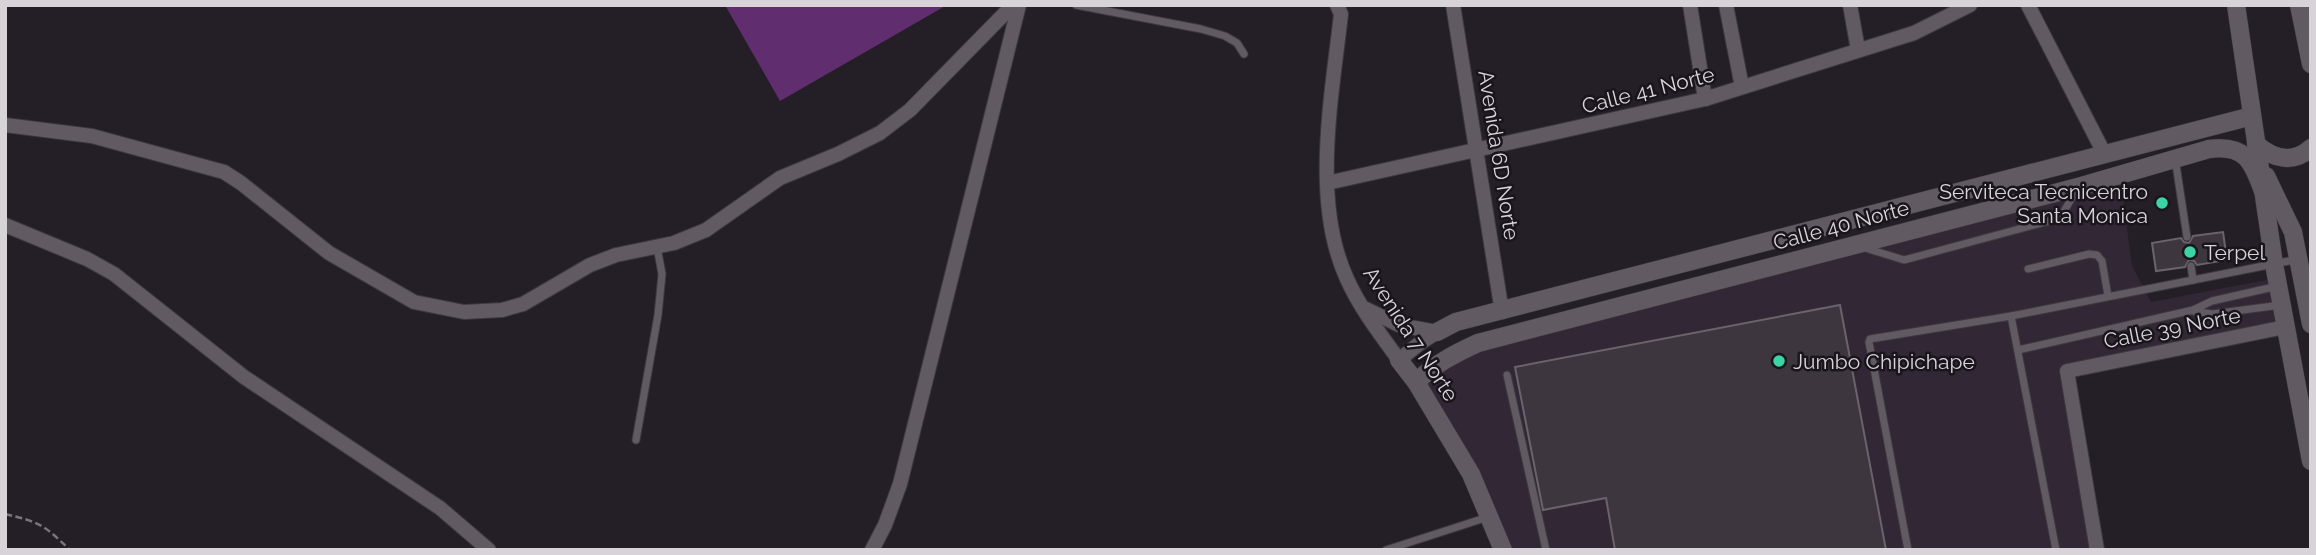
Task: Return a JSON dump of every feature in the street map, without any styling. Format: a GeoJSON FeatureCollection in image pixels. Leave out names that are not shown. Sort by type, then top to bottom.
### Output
{"type":"FeatureCollection","features":[{"type":"Feature","properties":{"kind":"street"},"geometry":{"type":"LineString","coordinates":[[5,125],[92,136],[224,172],[329,253],[414,302],[464,312],[502,310],[523,303],[590,265],[616,255],[674,243],[706,230],[780,178],[880,133],[910,110],[1013,5]]}},
{"type":"Feature","properties":{"kind":"street"},"geometry":{"type":"LineString","coordinates":[[872,550],[885,525],[900,484],[1019,5]]}},
{"type":"Feature","properties":{"kind":"street","name":"Avenida 7 Norte"},"geometry":{"type":"LineString","coordinates":[[1336,5],[1341,14],[1327,148],[1327,183],[1331,221],[1338,251],[1360,305],[1416,382],[1471,474],[1503,550]]}},
{"type":"Feature","properties":{"kind":"street","name":"Avenida 6D Norte"},"geometry":{"type":"LineString","coordinates":[[1454,5],[1502,312]]}},
{"type":"Feature","properties":{"kind":"street"},"geometry":{"type":"LineString","coordinates":[[1690,5],[1705,99]]}},
{"type":"Feature","properties":{"kind":"street"},"geometry":{"type":"LineString","coordinates":[[1727,5],[1742,88]]}},
{"type":"Feature","properties":{"kind":"street"},"geometry":{"type":"LineString","coordinates":[[1850,5],[1858,50]]}},
{"type":"Feature","properties":{"kind":"street","name":"Calle 41 Norte"},"geometry":{"type":"LineString","coordinates":[[1327,183],[1705,99],[1914,33],[1970,5]]}},
{"type":"Feature","properties":{"kind":"street"},"geometry":{"type":"LineString","coordinates":[[2028,5],[2104,153]]}},
{"type":"Feature","properties":{"kind":"street"},"geometry":{"type":"LineString","coordinates":[[2236,5],[2274,264],[2311,461]]}},
{"type":"Feature","properties":{"kind":"street"},"geometry":{"type":"LineString","coordinates":[[2299,5],[2311,64]]}},
{"type":"Feature","properties":{"kind":"street","name":"Calle 40 Norte"},"geometry":{"type":"LineString","coordinates":[[1399,360],[1420,342],[1456,322],[2252,116]]}},
{"type":"Feature","properties":{"kind":"street"},"geometry":{"type":"LineString","coordinates":[[2257,152],[2278,158],[2292,158],[2311,148]]}},
{"type":"Feature","properties":{"kind":"street","name":"Calle 40 Norte"},"geometry":{"type":"LineString","coordinates":[[1416,382],[1452,354],[1478,343],[2078,187],[2208,149],[2235,149],[2252,162],[2263,191]]}},
{"type":"Feature","properties":{"kind":"street"},"geometry":{"type":"LineString","coordinates":[[2257,152],[2295,237],[2311,324]]}},
{"type":"Feature","properties":{"kind":"street"},"geometry":{"type":"LineString","coordinates":[[5,225],[88,259],[114,274],[244,377],[440,508],[489,550]]}},
{"type":"Feature","properties":{"kind":"street"},"geometry":{"type":"LineString","coordinates":[[1360,305],[1399,325],[1437,332]]}},
{"type":"Feature","properties":{"kind":"street","name":"Calle 39 Norte"},"geometry":{"type":"LineString","coordinates":[[2097,550],[2067,371],[2285,327]]}},
{"type":"Feature","properties":{"kind":"lane"},"geometry":{"type":"LineString","coordinates":[[1076,5],[1201,29],[1225,36],[1237,43],[1244,54]]}},
{"type":"Feature","properties":{"kind":"lane"},"geometry":{"type":"LineString","coordinates":[[2175,158],[2187,237]]}},
{"type":"Feature","properties":{"kind":"lane"},"geometry":{"type":"LineString","coordinates":[[1855,245],[1904,260],[2060,218],[2078,187]]}},
{"type":"Feature","properties":{"kind":"lane"},"geometry":{"type":"LineString","coordinates":[[636,440],[658,315],[662,274],[657,247]]}},
{"type":"Feature","properties":{"kind":"lane"},"geometry":{"type":"LineString","coordinates":[[2028,269],[2089,254],[2097,255],[2102,261],[2108,296]]}},
{"type":"Feature","properties":{"kind":"lane"},"geometry":{"type":"LineString","coordinates":[[1908,550],[1869,342],[1874,337],[2011,316],[2299,259]]}},
{"type":"Feature","properties":{"kind":"lane"},"geometry":{"type":"LineString","coordinates":[[2191,266],[2193,280]]}},
{"type":"Feature","properties":{"kind":"lane"},"geometry":{"type":"LineString","coordinates":[[2018,350],[2193,310],[2212,301],[2278,286]]}},
{"type":"Feature","properties":{"kind":"lane"},"geometry":{"type":"LineString","coordinates":[[2193,310],[2212,314],[2281,305]]}},
{"type":"Feature","properties":{"kind":"lane"},"geometry":{"type":"LineString","coordinates":[[2011,316],[2056,550]]}},
{"type":"Feature","properties":{"kind":"lane"},"geometry":{"type":"LineString","coordinates":[[1507,375],[1546,550]]}},
{"type":"Feature","properties":{"kind":"lane"},"geometry":{"type":"LineString","coordinates":[[1386,550],[1488,516]]}},
{"type":"Feature","properties":{"kind":"path"},"geometry":{"type":"LineString","coordinates":[[5,513],[34,520],[70,550]]}},
{"type":"Feature","properties":{"kind":"shaded area"},"geometry":{"type":"Polygon","coordinates":[[[725,5],[947,5],[780,101],[725,5]]]}},
{"type":"Feature","properties":{"kind":"shaded area","name":"Jumbo Chipichape"},"geometry":{"type":"Polygon","coordinates":[[[2120,175],[2132,266],[2151,302],[2277,278],[2285,327],[2067,371],[2097,550],[1503,550],[1416,382],[1452,354],[2120,175]]]}},
{"type":"Feature","properties":{"kind":"building","name":"Terpel"},"geometry":{"type":"Polygon","coordinates":[[[2223,232],[2227,260],[2197,265],[2189,260],[2185,267],[2156,271],[2152,243],[2181,238],[2189,243],[2193,236],[2223,232]]]}},
{"type":"Feature","properties":{"kind":"building"},"geometry":{"type":"Polygon","coordinates":[[[1840,305],[1886,550],[1615,550],[1606,498],[1543,510],[1515,367],[1840,305]]]}},
{"type":"Feature","properties":{"kind":"place","name":"Serviteca Tecnicentro Santa Monica"},"geometry":{"type":"Point","coordinates":[2162,203]}},
{"type":"Feature","properties":{"kind":"place","name":"Terpel"},"geometry":{"type":"Point","coordinates":[2190,252]}},
{"type":"Feature","properties":{"kind":"place","name":"Jumbo Chipichape"},"geometry":{"type":"Point","coordinates":[1779,361]}}]}
